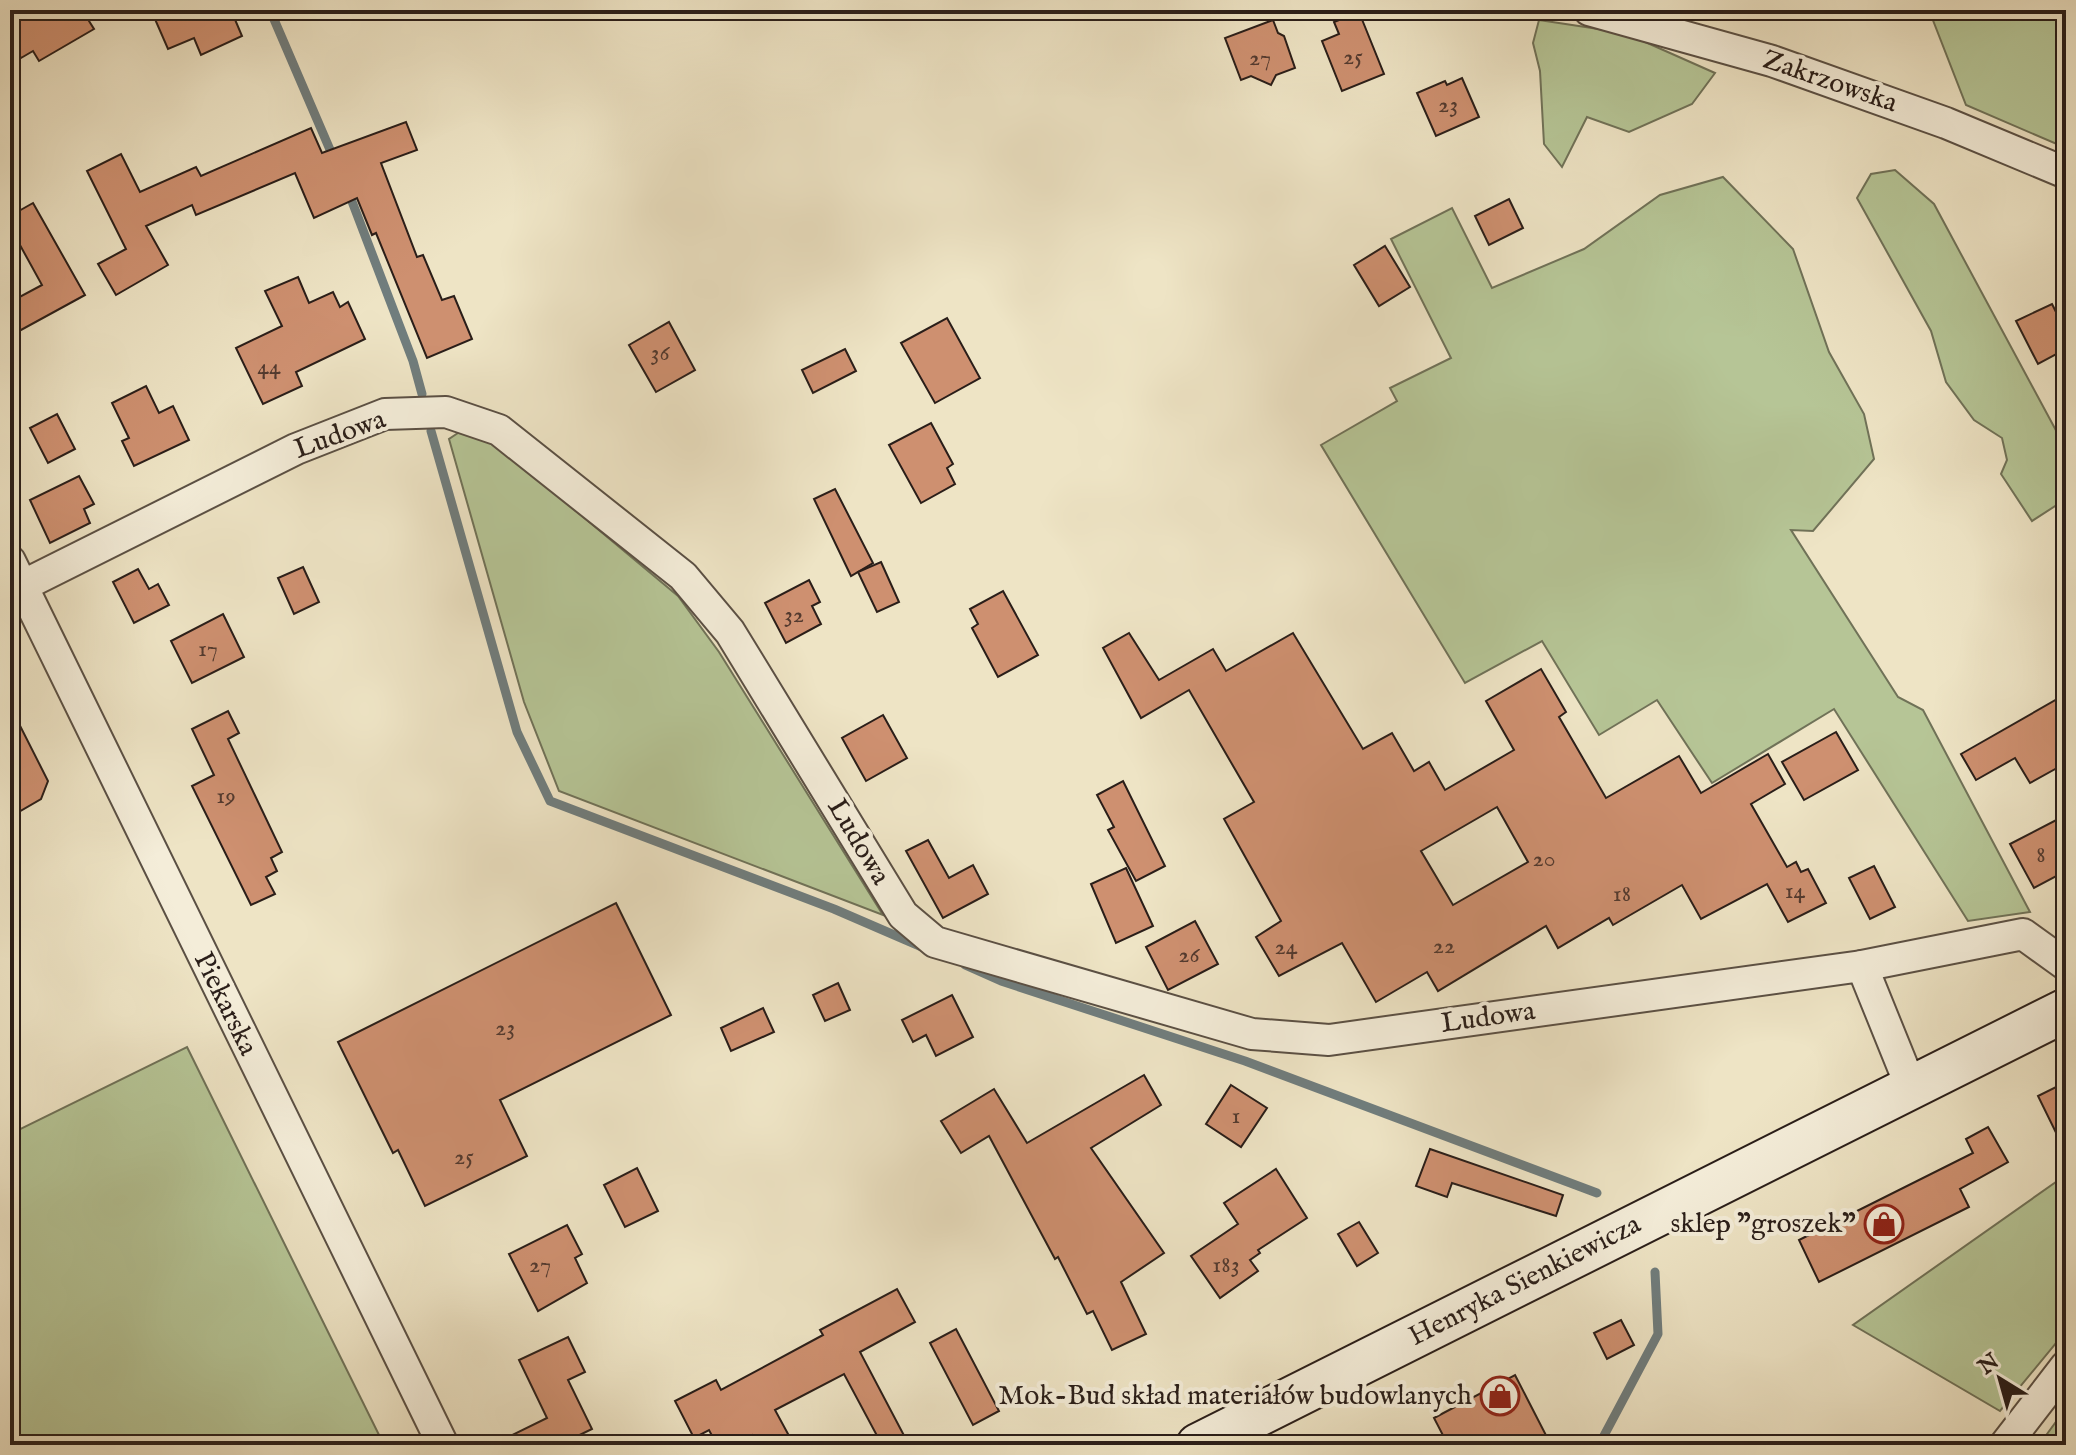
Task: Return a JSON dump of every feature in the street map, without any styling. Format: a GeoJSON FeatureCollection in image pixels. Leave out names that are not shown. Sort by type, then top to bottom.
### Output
{"type":"FeatureCollection","features":[{"type":"Feature","properties":{"kind":"main road","name":"Henryka Sienkiewicza"},"geometry":{"type":"LineString","coordinates":[[1198,1445],[2066,1010]]}},
{"type":"Feature","properties":{"kind":"street","name":"Zakrzowska"},"geometry":{"type":"LineString","coordinates":[[1589,10],[1772,61],[1946,123],[2066,173]]}},
{"type":"Feature","properties":{"kind":"street","name":"Ludowa"},"geometry":{"type":"LineString","coordinates":[[16,573],[296,449],[385,414],[446,412],[499,430],[683,576],[730,632],[903,915],[935,942],[1252,1034],[1329,1040],[1862,966],[2023,934],[2066,965]]}},
{"type":"Feature","properties":{"kind":"street","name":"Piekarska"},"geometry":{"type":"LineString","coordinates":[[16,573],[443,1445]]}},
{"type":"Feature","properties":{"kind":"street"},"geometry":{"type":"LineString","coordinates":[[1862,966],[1911,1087]]}},
{"type":"Feature","properties":{"kind":"street"},"geometry":{"type":"LineString","coordinates":[[2005,1445],[2066,1366]]}},
{"type":"Feature","properties":{"kind":"green space"},"geometry":{"type":"Polygon","coordinates":[[[1929,10],[2066,10],[2066,148],[1966,105],[1929,10]]]}},
{"type":"Feature","properties":{"kind":"green space"},"geometry":{"type":"Polygon","coordinates":[[[1539,20],[1625,33],[1715,73],[1692,104],[1629,132],[1587,117],[1562,167],[1544,144],[1540,71],[1533,43],[1539,20]]]}},
{"type":"Feature","properties":{"kind":"green space"},"geometry":{"type":"Polygon","coordinates":[[[1895,170],[1934,204],[2066,449],[2066,499],[2032,521],[2001,474],[2007,460],[2002,438],[1974,420],[1946,382],[1931,331],[1857,198],[1871,174],[1895,170]]]}},
{"type":"Feature","properties":{"kind":"green space"},"geometry":{"type":"Polygon","coordinates":[[[1723,177],[1793,249],[1829,352],[1864,414],[1874,459],[1813,531],[1791,530],[1898,697],[1923,710],[2030,912],[1968,921],[1834,709],[1712,783],[1657,700],[1599,735],[1542,641],[1465,683],[1321,445],[1397,401],[1390,388],[1451,358],[1391,239],[1452,208],[1492,288],[1584,249],[1660,195],[1723,177]]]}},
{"type":"Feature","properties":{"kind":"green space"},"geometry":{"type":"Polygon","coordinates":[[[461,431],[497,445],[678,596],[719,652],[883,915],[559,791],[524,702],[449,439],[461,431]]]}},
{"type":"Feature","properties":{"kind":"green space"},"geometry":{"type":"Polygon","coordinates":[[[187,1047],[384,1445],[10,1445],[10,1134],[187,1047]]]}},
{"type":"Feature","properties":{"kind":"green space"},"geometry":{"type":"Polygon","coordinates":[[[2063,1177],[2066,1180],[2066,1331],[2000,1411],[1853,1325],[2063,1177]]]}},
{"type":"Feature","properties":{"kind":"green space"},"geometry":{"type":"Polygon","coordinates":[[[2066,1408],[2066,1445],[2039,1445],[2066,1408]]]}},
{"type":"Feature","properties":{"kind":"building"},"geometry":{"type":"Polygon","coordinates":[[[10,10],[82,10],[94,29],[39,61],[33,51],[21,58],[10,39],[10,10]]]}},
{"type":"Feature","properties":{"kind":"building"},"geometry":{"type":"Polygon","coordinates":[[[151,10],[231,10],[242,36],[201,55],[194,38],[168,49],[151,10]]]}},
{"type":"Feature","properties":{"kind":"building"},"geometry":{"type":"Polygon","coordinates":[[[1359,12],[1384,74],[1342,91],[1322,41],[1339,34],[1334,22],[1359,12]]]}},
{"type":"Feature","properties":{"kind":"building"},"geometry":{"type":"Polygon","coordinates":[[[1273,20],[1278,33],[1284,36],[1295,68],[1276,75],[1271,85],[1251,76],[1241,80],[1225,38],[1273,20]]]}},
{"type":"Feature","properties":{"kind":"building"},"geometry":{"type":"Polygon","coordinates":[[[1462,78],[1479,117],[1436,136],[1417,93],[1445,81],[1447,85],[1462,78]]]}},
{"type":"Feature","properties":{"kind":"building"},"geometry":{"type":"Polygon","coordinates":[[[406,122],[417,150],[381,163],[417,257],[423,255],[442,300],[454,296],[472,339],[427,358],[376,233],[372,235],[357,198],[314,218],[295,173],[196,215],[192,205],[146,226],[168,265],[116,295],[98,264],[126,249],[87,171],[121,154],[140,192],[196,167],[201,176],[311,128],[322,153],[406,122]]]}},
{"type":"Feature","properties":{"kind":"building"},"geometry":{"type":"Polygon","coordinates":[[[1509,199],[1523,228],[1489,245],[1475,216],[1509,199]]]}},
{"type":"Feature","properties":{"kind":"building"},"geometry":{"type":"Polygon","coordinates":[[[33,203],[85,295],[10,336],[10,302],[42,285],[10,227],[10,216],[33,203]]]}},
{"type":"Feature","properties":{"kind":"building"},"geometry":{"type":"Polygon","coordinates":[[[1385,246],[1410,287],[1379,306],[1354,265],[1385,246]]]}},
{"type":"Feature","properties":{"kind":"building"},"geometry":{"type":"Polygon","coordinates":[[[298,277],[309,303],[333,292],[340,307],[348,302],[365,339],[296,372],[302,386],[263,404],[236,348],[282,326],[265,291],[298,277]]]}},
{"type":"Feature","properties":{"kind":"building"},"geometry":{"type":"Polygon","coordinates":[[[2052,304],[2066,332],[2066,349],[2038,364],[2016,321],[2052,304]]]}},
{"type":"Feature","properties":{"kind":"building"},"geometry":{"type":"Polygon","coordinates":[[[947,318],[980,378],[935,403],[901,343],[947,318]]]}},
{"type":"Feature","properties":{"kind":"building"},"geometry":{"type":"Polygon","coordinates":[[[669,322],[695,370],[656,392],[629,345],[669,322]]]}},
{"type":"Feature","properties":{"kind":"building"},"geometry":{"type":"Polygon","coordinates":[[[845,349],[856,371],[813,393],[802,370],[845,349]]]}},
{"type":"Feature","properties":{"kind":"building"},"geometry":{"type":"Polygon","coordinates":[[[146,386],[159,413],[173,406],[189,440],[134,466],[122,441],[129,438],[112,403],[146,386]]]}},
{"type":"Feature","properties":{"kind":"building"},"geometry":{"type":"Polygon","coordinates":[[[57,414],[75,449],[48,463],[30,428],[57,414]]]}},
{"type":"Feature","properties":{"kind":"building"},"geometry":{"type":"Polygon","coordinates":[[[931,423],[953,464],[947,468],[955,484],[921,503],[889,445],[931,423]]]}},
{"type":"Feature","properties":{"kind":"building"},"geometry":{"type":"Polygon","coordinates":[[[79,476],[94,504],[84,509],[90,523],[50,543],[30,500],[79,476]]]}},
{"type":"Feature","properties":{"kind":"building"},"geometry":{"type":"Polygon","coordinates":[[[835,489],[873,563],[851,576],[814,499],[835,489]]]}},
{"type":"Feature","properties":{"kind":"building"},"geometry":{"type":"Polygon","coordinates":[[[881,562],[899,602],[877,612],[858,572],[881,562]]]}},
{"type":"Feature","properties":{"kind":"building"},"geometry":{"type":"Polygon","coordinates":[[[303,567],[319,602],[294,614],[278,578],[303,567]]]}},
{"type":"Feature","properties":{"kind":"building"},"geometry":{"type":"Polygon","coordinates":[[[138,569],[149,589],[158,584],[169,605],[134,623],[113,582],[138,569]]]}},
{"type":"Feature","properties":{"kind":"building"},"geometry":{"type":"Polygon","coordinates":[[[809,580],[820,602],[812,606],[821,624],[786,643],[765,603],[809,580]]]}},
{"type":"Feature","properties":{"kind":"building"},"geometry":{"type":"Polygon","coordinates":[[[1003,591],[1038,655],[998,677],[972,628],[978,624],[970,609],[1003,591]]]}},
{"type":"Feature","properties":{"kind":"building"},"geometry":{"type":"Polygon","coordinates":[[[223,614],[244,657],[192,683],[171,641],[223,614]]]}},
{"type":"Feature","properties":{"kind":"building"},"geometry":{"type":"Polygon","coordinates":[[[1129,633],[1159,680],[1213,649],[1226,671],[1293,633],[1363,749],[1392,733],[1414,771],[1429,762],[1445,790],[1514,750],[1486,701],[1541,669],[1566,712],[1559,717],[1606,798],[1679,756],[1701,793],[1768,754],[1785,784],[1751,804],[1787,867],[1796,862],[1801,872],[1808,869],[1826,903],[1788,922],[1767,884],[1701,919],[1682,885],[1613,925],[1609,918],[1558,948],[1546,926],[1438,991],[1427,972],[1376,1002],[1342,943],[1279,976],[1256,937],[1281,921],[1224,819],[1254,802],[1189,690],[1141,718],[1103,648],[1129,633]],[[1497,807],[1421,851],[1453,905],[1528,862],[1497,807]]]}},
{"type":"Feature","properties":{"kind":"building"},"geometry":{"type":"Polygon","coordinates":[[[2066,694],[2066,763],[2030,783],[2015,758],[1976,780],[1961,754],[2066,694]]]}},
{"type":"Feature","properties":{"kind":"building"},"geometry":{"type":"Polygon","coordinates":[[[10,706],[48,781],[41,799],[10,817],[10,706]]]}},
{"type":"Feature","properties":{"kind":"building"},"geometry":{"type":"Polygon","coordinates":[[[228,711],[239,733],[228,739],[282,852],[271,858],[277,871],[266,877],[275,894],[251,905],[192,786],[214,775],[192,729],[228,711]]]}},
{"type":"Feature","properties":{"kind":"building"},"geometry":{"type":"Polygon","coordinates":[[[883,715],[907,758],[866,781],[842,738],[883,715]]]}},
{"type":"Feature","properties":{"kind":"building"},"geometry":{"type":"Polygon","coordinates":[[[1836,732],[1858,770],[1804,800],[1782,762],[1836,732]]]}},
{"type":"Feature","properties":{"kind":"building"},"geometry":{"type":"Polygon","coordinates":[[[1123,781],[1165,866],[1136,881],[1108,830],[1114,827],[1097,795],[1123,781]]]}},
{"type":"Feature","properties":{"kind":"building"},"geometry":{"type":"Polygon","coordinates":[[[2066,815],[2066,871],[2034,888],[2010,844],[2066,815]]]}},
{"type":"Feature","properties":{"kind":"building"},"geometry":{"type":"Polygon","coordinates":[[[928,840],[949,878],[973,865],[988,894],[943,918],[906,851],[928,840]]]}},
{"type":"Feature","properties":{"kind":"building"},"geometry":{"type":"Polygon","coordinates":[[[1874,866],[1895,907],[1870,919],[1849,878],[1874,866]]]}},
{"type":"Feature","properties":{"kind":"building"},"geometry":{"type":"Polygon","coordinates":[[[1126,868],[1153,926],[1116,943],[1091,884],[1126,868]]]}},
{"type":"Feature","properties":{"kind":"building"},"geometry":{"type":"Polygon","coordinates":[[[616,903],[671,1015],[500,1100],[527,1156],[425,1206],[398,1150],[393,1153],[338,1042],[616,903]]]}},
{"type":"Feature","properties":{"kind":"building"},"geometry":{"type":"Polygon","coordinates":[[[1195,921],[1218,964],[1168,990],[1146,947],[1195,921]]]}},
{"type":"Feature","properties":{"kind":"building"},"geometry":{"type":"Polygon","coordinates":[[[838,983],[850,1010],[825,1021],[813,995],[838,983]]]}},
{"type":"Feature","properties":{"kind":"building"},"geometry":{"type":"Polygon","coordinates":[[[952,995],[973,1037],[936,1056],[926,1035],[913,1042],[902,1020],[952,995]]]}},
{"type":"Feature","properties":{"kind":"building"},"geometry":{"type":"Polygon","coordinates":[[[763,1008],[774,1032],[731,1051],[721,1028],[763,1008]]]}},
{"type":"Feature","properties":{"kind":"building"},"geometry":{"type":"Polygon","coordinates":[[[1144,1075],[1161,1105],[1091,1148],[1164,1253],[1121,1282],[1146,1334],[1112,1350],[1093,1311],[1087,1314],[1058,1257],[1055,1259],[989,1136],[961,1153],[941,1121],[994,1089],[1027,1143],[1144,1075]]]}},
{"type":"Feature","properties":{"kind":"building"},"geometry":{"type":"Polygon","coordinates":[[[2066,1082],[2066,1153],[2038,1096],[2066,1082]]]}},
{"type":"Feature","properties":{"kind":"building"},"geometry":{"type":"Polygon","coordinates":[[[1231,1085],[1267,1108],[1241,1147],[1206,1124],[1231,1085]]]}},
{"type":"Feature","properties":{"kind":"building","name":"sklep \"groszek\""},"geometry":{"type":"Polygon","coordinates":[[[1988,1127],[2008,1162],[1960,1189],[1969,1207],[1819,1282],[1799,1240],[1973,1153],[1966,1139],[1988,1127]]]}},
{"type":"Feature","properties":{"kind":"building"},"geometry":{"type":"Polygon","coordinates":[[[1430,1149],[1563,1195],[1556,1216],[1452,1183],[1447,1197],[1416,1186],[1430,1149]]]}},
{"type":"Feature","properties":{"kind":"building"},"geometry":{"type":"Polygon","coordinates":[[[637,1168],[658,1211],[625,1227],[604,1185],[637,1168]]]}},
{"type":"Feature","properties":{"kind":"building"},"geometry":{"type":"Polygon","coordinates":[[[1276,1169],[1307,1218],[1258,1250],[1260,1253],[1250,1260],[1258,1271],[1220,1298],[1191,1256],[1238,1224],[1224,1203],[1276,1169]]]}},
{"type":"Feature","properties":{"kind":"building"},"geometry":{"type":"Polygon","coordinates":[[[1359,1222],[1378,1253],[1357,1266],[1338,1234],[1359,1222]]]}},
{"type":"Feature","properties":{"kind":"building"},"geometry":{"type":"Polygon","coordinates":[[[567,1225],[582,1254],[575,1258],[587,1283],[538,1311],[509,1254],[567,1225]]]}},
{"type":"Feature","properties":{"kind":"building"},"geometry":{"type":"Polygon","coordinates":[[[897,1289],[915,1322],[860,1352],[909,1445],[882,1445],[844,1374],[775,1410],[794,1445],[758,1445],[752,1435],[733,1445],[717,1445],[709,1430],[694,1438],[675,1401],[716,1380],[721,1390],[823,1335],[820,1330],[897,1289]]]}},
{"type":"Feature","properties":{"kind":"building"},"geometry":{"type":"Polygon","coordinates":[[[1621,1320],[1634,1345],[1607,1359],[1594,1333],[1621,1320]]]}},
{"type":"Feature","properties":{"kind":"building"},"geometry":{"type":"Polygon","coordinates":[[[956,1329],[999,1411],[973,1425],[930,1343],[956,1329]]]}},
{"type":"Feature","properties":{"kind":"building"},"geometry":{"type":"Polygon","coordinates":[[[568,1337],[585,1372],[568,1380],[592,1429],[559,1445],[492,1445],[547,1418],[519,1360],[568,1337]]]}},
{"type":"Feature","properties":{"kind":"building","name":"Mok-Bud skład materiałów budowlanych"},"geometry":{"type":"Polygon","coordinates":[[[1515,1375],[1551,1445],[1448,1445],[1434,1418],[1515,1375]]]}},
{"type":"Feature","properties":{"kind":"waterway"},"geometry":{"type":"LineString","coordinates":[[270,10],[334,159]]}},
{"type":"Feature","properties":{"kind":"waterway"},"geometry":{"type":"LineString","coordinates":[[348,191],[413,361],[422,394]]}},
{"type":"Feature","properties":{"kind":"waterway"},"geometry":{"type":"LineString","coordinates":[[431,431],[517,732],[550,801],[834,909],[922,947]]}},
{"type":"Feature","properties":{"kind":"waterway"},"geometry":{"type":"LineString","coordinates":[[965,965],[1001,981],[1245,1061],[1597,1193]]}},
{"type":"Feature","properties":{"kind":"waterway"},"geometry":{"type":"LineString","coordinates":[[1599,1445],[1658,1334],[1655,1272]]}},
{"type":"Feature","properties":{"kind":"place","name":"sklep \"groszek\""},"geometry":{"type":"Point","coordinates":[1884,1224]}},
{"type":"Feature","properties":{"kind":"place","name":"Mok-Bud skład materiałów budowlanych"},"geometry":{"type":"Point","coordinates":[1500,1396]}}]}
